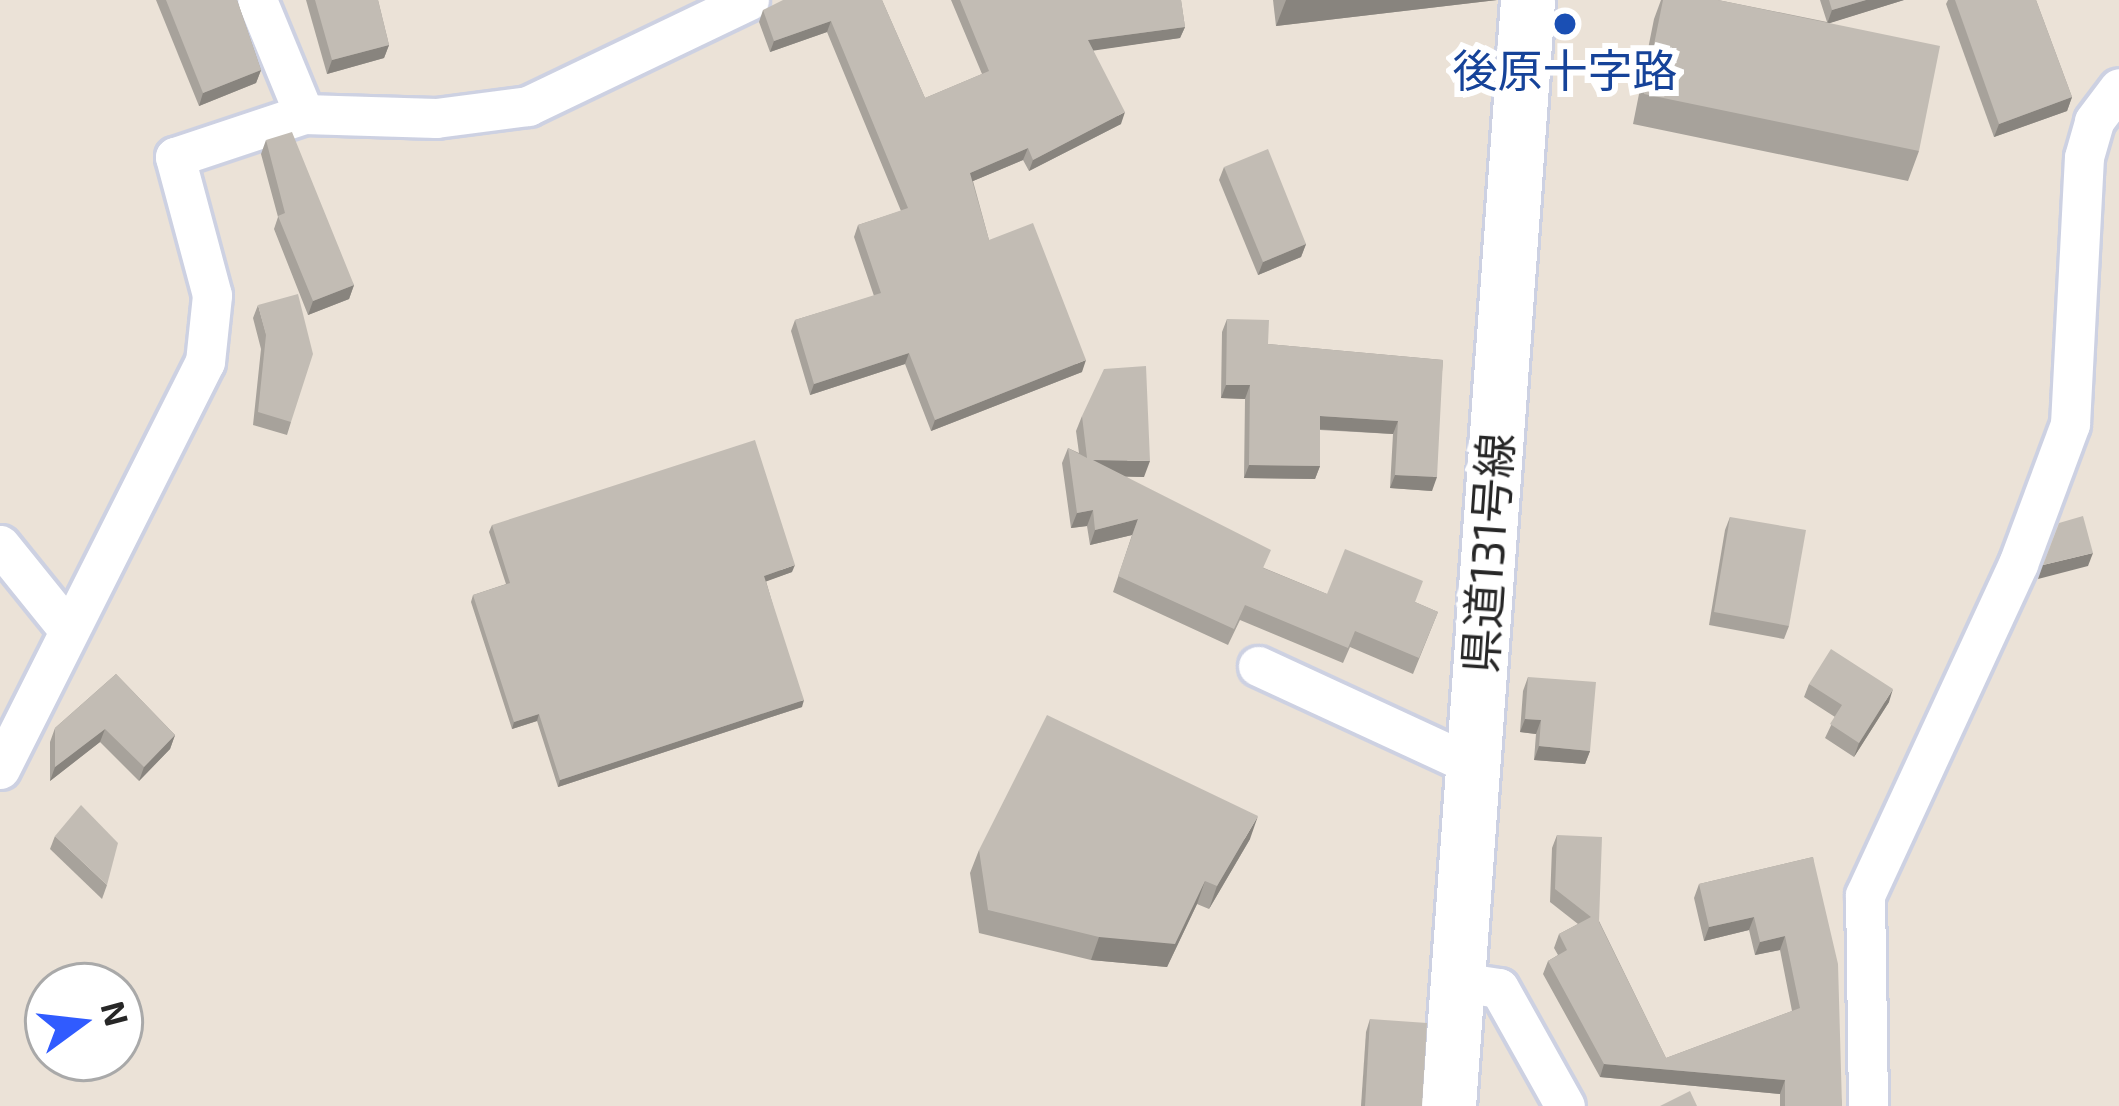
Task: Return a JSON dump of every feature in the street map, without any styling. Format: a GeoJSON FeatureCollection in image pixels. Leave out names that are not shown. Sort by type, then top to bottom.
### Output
{"type":"FeatureCollection","features":[{"type":"Feature","properties":{"kind":"main road","name":"県道131号線"},"geometry":{"type":"LineString","coordinates":[[1449,1106],[1528,0]]}},
{"type":"Feature","properties":{"kind":"street"},"geometry":{"type":"LineString","coordinates":[[257,0],[304,113]]}},
{"type":"Feature","properties":{"kind":"street"},"geometry":{"type":"LineString","coordinates":[[0,769],[67,628],[153,478],[205,362],[212,295],[175,157],[304,113],[436,118],[528,106],[749,0]]}},
{"type":"Feature","properties":{"kind":"street"},"geometry":{"type":"LineString","coordinates":[[1868,1106],[1864,895],[2018,564],[2065,437],[2084,157],[2094,121],[2119,88]]}},
{"type":"Feature","properties":{"kind":"street"},"geometry":{"type":"LineString","coordinates":[[0,544],[67,628]]}},
{"type":"Feature","properties":{"kind":"street"},"geometry":{"type":"LineString","coordinates":[[1258,666],[1474,766]]}},
{"type":"Feature","properties":{"kind":"street"},"geometry":{"type":"LineString","coordinates":[[1459,982],[1499,988],[1564,1106]]}},
{"type":"Feature","properties":{"kind":"building"},"geometry":{"type":"Polygon","coordinates":[[[166,0],[237,0],[261,70],[203,93],[166,0]]]}},
{"type":"Feature","properties":{"kind":"building"},"geometry":{"type":"Polygon","coordinates":[[[315,0],[378,0],[389,45],[332,60],[315,0]]]}},
{"type":"Feature","properties":{"kind":"building"},"geometry":{"type":"Polygon","coordinates":[[[783,0],[882,0],[925,98],[989,71],[960,0],[1181,0],[1185,27],[1088,40],[1125,112],[1033,160],[1028,148],[970,173],[989,240],[1033,223],[1086,360],[935,420],[909,353],[814,384],[795,320],[881,293],[858,225],[908,208],[831,21],[774,41],[763,10],[783,0]]]}},
{"type":"Feature","properties":{"kind":"building"},"geometry":{"type":"Polygon","coordinates":[[[1663,0],[1718,0],[1940,46],[1919,151],[1644,94],[1663,0]]]}},
{"type":"Feature","properties":{"kind":"building"},"geometry":{"type":"Polygon","coordinates":[[[1829,0],[1866,0],[1832,10],[1829,0]]]}},
{"type":"Feature","properties":{"kind":"building"},"geometry":{"type":"Polygon","coordinates":[[[1955,0],[2036,0],[2072,97],[1999,124],[1955,0]]]}},
{"type":"Feature","properties":{"kind":"building"},"geometry":{"type":"Polygon","coordinates":[[[292,132],[354,285],[313,301],[278,216],[285,213],[266,140],[292,132]]]}},
{"type":"Feature","properties":{"kind":"building"},"geometry":{"type":"Polygon","coordinates":[[[1268,149],[1306,244],[1263,262],[1224,167],[1268,149]]]}},
{"type":"Feature","properties":{"kind":"building"},"geometry":{"type":"Polygon","coordinates":[[[298,294],[313,354],[291,422],[258,412],[266,335],[258,305],[298,294]]]}},
{"type":"Feature","properties":{"kind":"building"},"geometry":{"type":"Polygon","coordinates":[[[1227,319],[1269,320],[1268,344],[1443,360],[1437,477],[1395,475],[1398,421],[1320,416],[1320,466],[1249,465],[1250,385],[1226,385],[1227,319]]]}},
{"type":"Feature","properties":{"kind":"building"},"geometry":{"type":"Polygon","coordinates":[[[1146,366],[1150,461],[1093,460],[1271,550],[1263,568],[1327,594],[1345,549],[1423,581],[1415,602],[1438,612],[1419,658],[1355,631],[1348,648],[1245,605],[1234,629],[1118,576],[1138,519],[1095,530],[1093,510],[1077,513],[1068,448],[1087,458],[1082,416],[1104,369],[1146,366]]]}},
{"type":"Feature","properties":{"kind":"building"},"geometry":{"type":"Polygon","coordinates":[[[755,440],[795,565],[764,576],[804,700],[560,780],[539,714],[514,722],[473,595],[510,583],[492,525],[755,440]]]}},
{"type":"Feature","properties":{"kind":"building"},"geometry":{"type":"Polygon","coordinates":[[[2083,516],[2093,553],[2043,565],[2059,523],[2083,516]]]}},
{"type":"Feature","properties":{"kind":"building"},"geometry":{"type":"Polygon","coordinates":[[[1730,517],[1806,530],[1789,626],[1714,612],[1730,517]]]}},
{"type":"Feature","properties":{"kind":"building"},"geometry":{"type":"Polygon","coordinates":[[[1831,649],[1893,689],[1859,743],[1830,724],[1842,705],[1809,684],[1831,649]]]}},
{"type":"Feature","properties":{"kind":"building"},"geometry":{"type":"Polygon","coordinates":[[[116,674],[175,735],[144,767],[105,729],[55,767],[55,728],[116,674]]]}},
{"type":"Feature","properties":{"kind":"building"},"geometry":{"type":"Polygon","coordinates":[[[1528,677],[1596,682],[1590,751],[1539,746],[1541,720],[1525,719],[1528,677]]]}},
{"type":"Feature","properties":{"kind":"building"},"geometry":{"type":"Polygon","coordinates":[[[1047,715],[1258,816],[1217,886],[1205,881],[1175,944],[1099,937],[988,910],[979,850],[1047,715]]]}},
{"type":"Feature","properties":{"kind":"building"},"geometry":{"type":"Polygon","coordinates":[[[81,805],[118,843],[107,885],[55,836],[81,805]]]}},
{"type":"Feature","properties":{"kind":"building"},"geometry":{"type":"Polygon","coordinates":[[[1557,835],[1602,837],[1599,922],[1666,1058],[1800,1008],[1785,936],[1760,942],[1754,917],[1709,927],[1699,884],[1813,857],[1838,964],[1842,1106],[1785,1106],[1785,1080],[1604,1064],[1548,961],[1567,950],[1559,934],[1591,917],[1555,889],[1557,835]]]}},
{"type":"Feature","properties":{"kind":"building"},"geometry":{"type":"Polygon","coordinates":[[[1370,1019],[1427,1023],[1422,1106],[1365,1106],[1370,1019]]]}},
{"type":"Feature","properties":{"kind":"building"},"geometry":{"type":"Polygon","coordinates":[[[1690,1091],[1697,1106],[1660,1106],[1690,1091]]]}},
{"type":"Feature","properties":{"kind":"place","name":"後原十字路"},"geometry":{"type":"Point","coordinates":[1565,24]}}]}
